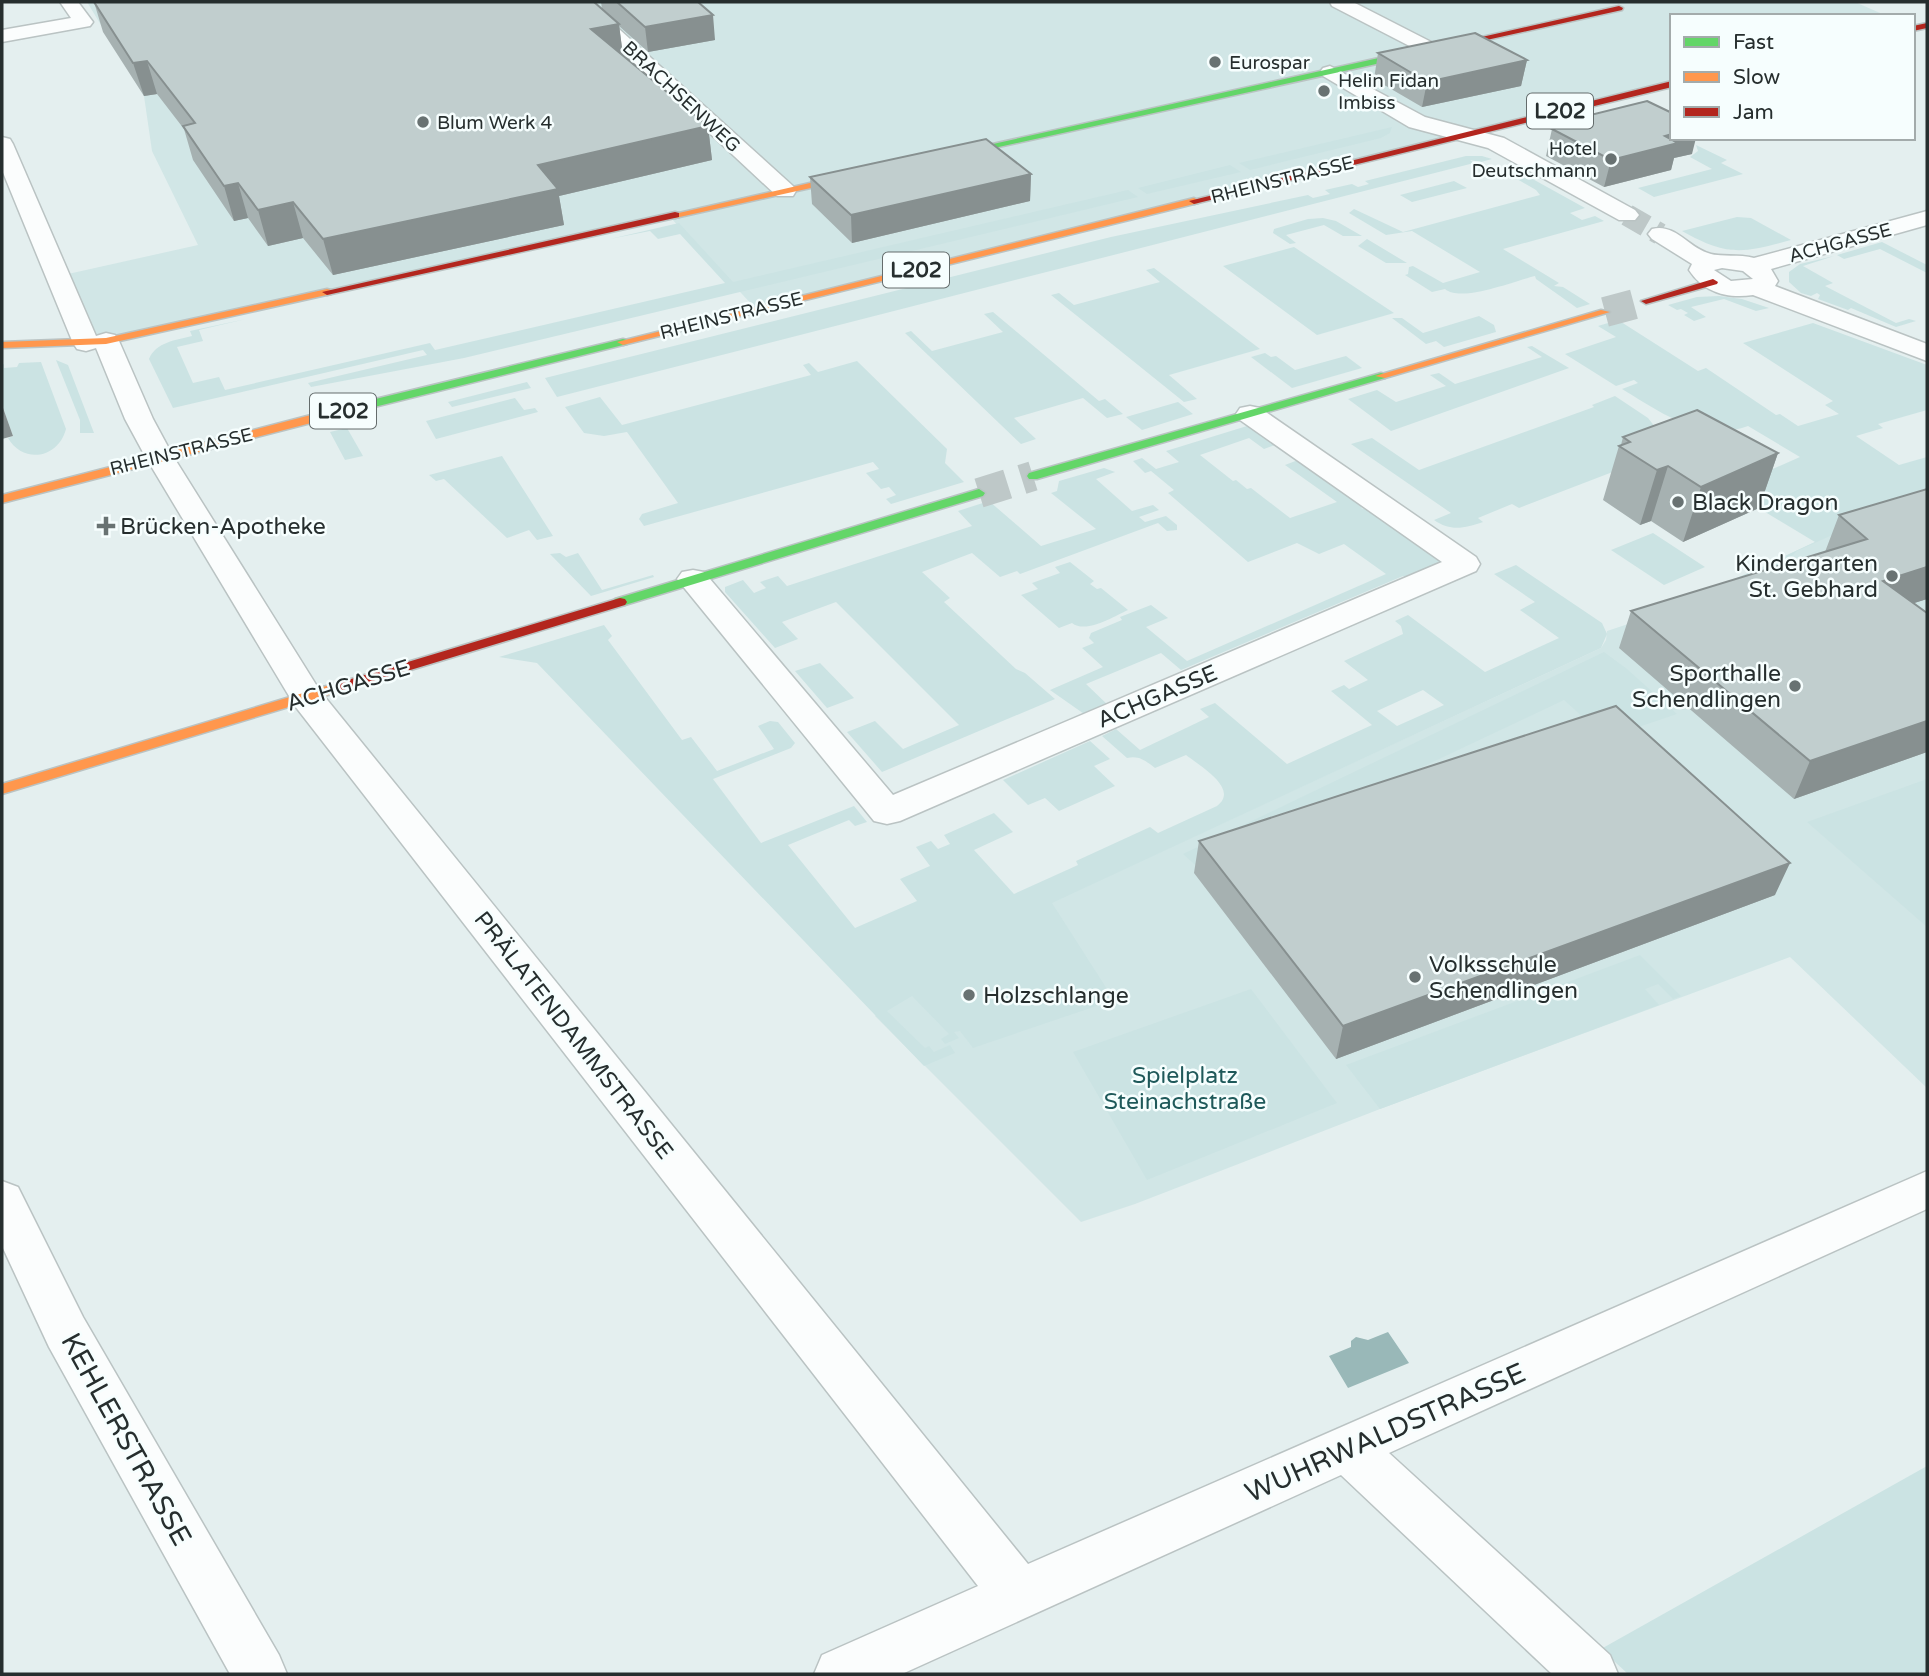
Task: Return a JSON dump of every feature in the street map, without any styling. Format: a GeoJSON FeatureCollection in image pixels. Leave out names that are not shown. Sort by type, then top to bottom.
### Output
{"type":"FeatureCollection","features":[{"type":"Feature","properties":{"kind":"street"},"geometry":{"type":"LineString","coordinates":[[2,36],[83,22],[69,2]]}},
{"type":"Feature","properties":{"kind":"street","name":"BRACHSENWEG"},"geometry":{"type":"LineString","coordinates":[[578,2],[785,191]]}},
{"type":"Feature","properties":{"kind":"street"},"geometry":{"type":"LineString","coordinates":[[1339,2],[1432,50]]}},
{"type":"Feature","properties":{"kind":"street"},"geometry":{"type":"LineString","coordinates":[[932,159],[1619,8]]}},
{"type":"Feature","properties":{"kind":"street"},"geometry":{"type":"LineString","coordinates":[[1330,72],[1417,122],[1462,135]]}},
{"type":"Feature","properties":{"kind":"street","name":"RHEINSTRASSE"},"geometry":{"type":"LineString","coordinates":[[2,499],[159,456],[1670,84]]}},
{"type":"Feature","properties":{"kind":"street","name":"RHEINSTRASSE"},"geometry":{"type":"LineString","coordinates":[[1462,135],[1500,145],[1623,213]]}},
{"type":"Feature","properties":{"kind":"street"},"geometry":{"type":"LineString","coordinates":[[2,144],[96,342]]}},
{"type":"Feature","properties":{"kind":"street"},"geometry":{"type":"LineString","coordinates":[[2,345],[96,342],[878,171]]}},
{"type":"Feature","properties":{"kind":"street","name":"ACHGASSE"},"geometry":{"type":"LineString","coordinates":[[1755,277],[1927,218]]}},
{"type":"Feature","properties":{"kind":"street"},"geometry":{"type":"LineString","coordinates":[[1660,234],[1730,288],[1755,277],[1927,353]]}},
{"type":"Feature","properties":{"kind":"street"},"geometry":{"type":"LineString","coordinates":[[1646,301],[1710,272]]}},
{"type":"Feature","properties":{"kind":"street"},"geometry":{"type":"LineString","coordinates":[[1033,476],[1605,312]]}},
{"type":"Feature","properties":{"kind":"street","name":"PRÄLATENDAMMSTRASSE"},"geometry":{"type":"LineString","coordinates":[[96,342],[159,456],[307,698],[1018,1594]]}},
{"type":"Feature","properties":{"kind":"street","name":"ACHGASSE"},"geometry":{"type":"LineString","coordinates":[[693,579],[887,812],[1465,564],[1250,414]]}},
{"type":"Feature","properties":{"kind":"street","name":"ACHGASSE"},"geometry":{"type":"LineString","coordinates":[[2,789],[979,493]]}},
{"type":"Feature","properties":{"kind":"street","name":"WUHRWALDSTRASSE"},"geometry":{"type":"LineString","coordinates":[[841,1674],[1927,1189]]}},
{"type":"Feature","properties":{"kind":"street","name":"KEHLERSTRASSE"},"geometry":{"type":"LineString","coordinates":[[2,1200],[66,1332],[260,1674]]}},
{"type":"Feature","properties":{"kind":"street"},"geometry":{"type":"LineString","coordinates":[[1348,1449],[1591,1674]]}},
{"type":"Feature","properties":{"kind":"shaded area"},"geometry":{"type":"Polygon","coordinates":[[[87,2],[1855,2],[1882,14],[1670,14],[1670,84],[756,309],[670,217],[86,343],[59,276],[198,245],[152,151],[144,96],[87,2]]]}},
{"type":"Feature","properties":{"kind":"shaded area"},"geometry":{"type":"Polygon","coordinates":[[[1927,490],[1927,1088],[1790,957],[1081,1222],[875,1016],[944,952],[1601,648],[1607,631],[1786,557],[1927,490]]]}},
{"type":"Feature","properties":{"kind":"shaded area"},"geometry":{"type":"Polygon","coordinates":[[[1388,1332],[1409,1363],[1348,1388],[1329,1356],[1351,1347],[1351,1341],[1356,1337],[1368,1340],[1388,1332]]]}},
{"type":"Feature","properties":{"kind":"green space"},"geometry":{"type":"Polygon","coordinates":[[[1392,127],[1390,133],[1381,138],[1250,170],[1239,163],[1392,127]]]}},
{"type":"Feature","properties":{"kind":"green space"},"geometry":{"type":"Polygon","coordinates":[[[1696,145],[1727,160],[1721,163],[1743,174],[1654,197],[1638,188],[1712,169],[1690,157],[1698,151],[1696,145]]]}},
{"type":"Feature","properties":{"kind":"green space"},"geometry":{"type":"Polygon","coordinates":[[[1466,156],[1492,159],[1481,162],[1470,160],[1474,163],[557,397],[545,378],[1111,237],[1308,195],[1313,198],[1330,194],[1325,190],[1352,184],[1358,187],[1369,184],[1365,181],[1466,156]]]}},
{"type":"Feature","properties":{"kind":"green space"},"geometry":{"type":"Polygon","coordinates":[[[1230,165],[1241,172],[1147,194],[1138,188],[1230,165]]]}},
{"type":"Feature","properties":{"kind":"green space"},"geometry":{"type":"Polygon","coordinates":[[[1520,172],[1585,208],[1570,213],[1582,220],[1595,216],[1604,221],[1503,249],[1559,283],[1554,286],[1563,287],[1590,304],[1577,308],[1535,276],[1463,294],[1445,289],[1432,292],[1405,275],[1408,274],[1409,267],[1413,266],[1443,283],[1480,272],[1412,231],[1386,235],[1349,213],[1354,209],[1403,232],[1540,195],[1510,175],[1520,172]]]}},
{"type":"Feature","properties":{"kind":"green space"},"geometry":{"type":"Polygon","coordinates":[[[1454,181],[1467,188],[1412,202],[1400,195],[1454,181]]]}},
{"type":"Feature","properties":{"kind":"green space"},"geometry":{"type":"Polygon","coordinates":[[[1128,190],[1138,197],[464,358],[311,387],[308,383],[427,355],[423,350],[173,408],[149,359],[161,345],[192,336],[190,331],[246,319],[199,330],[203,341],[177,347],[193,383],[219,377],[225,390],[430,343],[435,350],[725,283],[680,234],[658,239],[650,231],[610,239],[679,223],[733,282],[1128,190]]]}},
{"type":"Feature","properties":{"kind":"green space"},"geometry":{"type":"Polygon","coordinates":[[[1737,217],[1751,218],[1791,240],[1760,248],[1736,250],[1712,245],[1682,231],[1737,217]]]}},
{"type":"Feature","properties":{"kind":"green space"},"geometry":{"type":"Polygon","coordinates":[[[1308,219],[1336,221],[1362,236],[1343,236],[1324,225],[1286,235],[1296,243],[1290,244],[1273,233],[1274,229],[1308,219]]]}},
{"type":"Feature","properties":{"kind":"green space"},"geometry":{"type":"Polygon","coordinates":[[[1367,239],[1407,263],[1386,263],[1358,246],[1367,239]]]}},
{"type":"Feature","properties":{"kind":"green space"},"geometry":{"type":"Polygon","coordinates":[[[1882,242],[1927,265],[1927,273],[1880,249],[1844,259],[1837,255],[1882,242]]]}},
{"type":"Feature","properties":{"kind":"green space"},"geometry":{"type":"Polygon","coordinates":[[[1294,247],[1394,313],[1317,335],[1223,266],[1294,247]]]}},
{"type":"Feature","properties":{"kind":"green space"},"geometry":{"type":"Polygon","coordinates":[[[1834,256],[1803,266],[1833,283],[1825,286],[1896,323],[1909,319],[1916,321],[1896,327],[1851,308],[1848,310],[1818,299],[1820,295],[1817,293],[1811,296],[1801,293],[1789,282],[1789,272],[1800,264],[1834,256]]]}},
{"type":"Feature","properties":{"kind":"green space"},"geometry":{"type":"Polygon","coordinates":[[[1154,268],[1260,349],[1169,375],[1197,399],[1184,402],[1051,295],[1059,293],[1074,305],[1160,282],[1146,270],[1154,268]]]}},
{"type":"Feature","properties":{"kind":"green space"},"geometry":{"type":"Polygon","coordinates":[[[1697,297],[1742,299],[1769,308],[1756,311],[1724,299],[1691,307],[1706,317],[1694,321],[1684,315],[1688,313],[1668,305],[1697,297]]]}},
{"type":"Feature","properties":{"kind":"green space"},"geometry":{"type":"Polygon","coordinates":[[[993,312],[1099,401],[1105,399],[1123,414],[1107,418],[1083,398],[1014,418],[1036,439],[1021,444],[905,333],[911,331],[932,351],[1003,332],[984,314],[993,312]]]}},
{"type":"Feature","properties":{"kind":"green space"},"geometry":{"type":"Polygon","coordinates":[[[1479,316],[1494,325],[1496,332],[1444,347],[1436,341],[1426,344],[1392,318],[1402,318],[1423,333],[1479,316]]]}},
{"type":"Feature","properties":{"kind":"green space"},"geometry":{"type":"Polygon","coordinates":[[[1618,320],[1698,371],[1706,368],[1776,415],[1780,414],[1798,426],[1839,414],[1825,405],[1833,401],[1743,343],[1813,323],[1927,365],[1927,410],[1878,424],[1883,428],[1856,436],[1899,465],[1927,457],[1927,492],[1797,551],[1791,557],[1927,659],[1634,622],[1815,542],[1727,489],[1800,457],[1748,426],[1714,431],[1698,428],[1666,415],[1622,389],[1638,383],[1634,380],[1616,386],[1565,354],[1616,337],[1598,326],[1618,320]]]}},
{"type":"Feature","properties":{"kind":"green space"},"geometry":{"type":"Polygon","coordinates":[[[1532,346],[1569,368],[1391,431],[1348,399],[1377,390],[1396,402],[1446,386],[1430,375],[1439,373],[1455,384],[1542,357],[1527,347],[1532,346]]]}},
{"type":"Feature","properties":{"kind":"green space"},"geometry":{"type":"Polygon","coordinates":[[[1265,353],[1271,357],[1276,356],[1295,370],[1346,356],[1362,368],[1292,388],[1251,357],[1265,353]]]}},
{"type":"Feature","properties":{"kind":"green space"},"geometry":{"type":"Polygon","coordinates":[[[56,360],[68,365],[94,433],[80,433],[80,420],[56,360]]]}},
{"type":"Feature","properties":{"kind":"green space"},"geometry":{"type":"Polygon","coordinates":[[[857,361],[947,449],[945,463],[964,482],[891,504],[886,499],[896,495],[889,487],[881,489],[866,473],[879,469],[873,462],[644,526],[639,519],[642,514],[678,503],[627,432],[604,436],[584,433],[565,407],[600,397],[622,425],[811,375],[803,365],[809,363],[818,372],[857,361]]]}},
{"type":"Feature","properties":{"kind":"green space"},"geometry":{"type":"Polygon","coordinates":[[[41,362],[66,429],[56,447],[48,452],[31,454],[22,452],[8,438],[13,436],[2,405],[2,365],[4,364],[4,368],[17,367],[19,363],[41,362]]]}},
{"type":"Feature","properties":{"kind":"green space"},"geometry":{"type":"Polygon","coordinates":[[[527,382],[531,388],[452,407],[448,402],[527,382]]]}},
{"type":"Feature","properties":{"kind":"green space"},"geometry":{"type":"Polygon","coordinates":[[[1615,396],[1648,418],[1655,427],[1623,468],[1519,508],[1512,504],[1478,518],[1483,522],[1464,527],[1446,526],[1434,520],[1451,513],[1351,444],[1372,438],[1419,470],[1594,407],[1592,405],[1615,396]]]}},
{"type":"Feature","properties":{"kind":"green space"},"geometry":{"type":"Polygon","coordinates":[[[515,398],[524,410],[535,408],[538,412],[436,439],[426,421],[515,398]]]}},
{"type":"Feature","properties":{"kind":"green space"},"geometry":{"type":"Polygon","coordinates":[[[1178,402],[1193,414],[1142,430],[1126,417],[1178,402]]]}},
{"type":"Feature","properties":{"kind":"green space"},"geometry":{"type":"Polygon","coordinates":[[[1247,426],[1275,445],[1264,449],[1249,438],[1200,455],[1233,481],[1236,480],[1247,489],[1251,488],[1290,518],[1337,502],[1285,465],[1298,460],[1364,506],[1361,508],[1371,511],[1444,563],[1412,581],[1403,576],[1181,670],[1161,653],[1086,684],[1110,707],[1087,716],[1050,690],[1103,667],[1082,648],[1094,643],[1089,638],[1091,633],[1122,620],[1120,617],[1151,605],[1168,618],[1146,627],[1187,661],[1386,574],[1344,544],[1319,554],[1297,543],[1248,562],[1168,493],[1174,490],[1151,471],[1145,473],[1133,461],[1142,458],[1156,469],[1179,462],[1166,451],[1247,426]]]}},
{"type":"Feature","properties":{"kind":"green space"},"geometry":{"type":"Polygon","coordinates":[[[347,428],[363,456],[345,460],[330,432],[347,428]]]}},
{"type":"Feature","properties":{"kind":"green space"},"geometry":{"type":"Polygon","coordinates":[[[502,456],[553,536],[537,540],[529,530],[507,538],[444,479],[436,481],[429,475],[502,456]]]}},
{"type":"Feature","properties":{"kind":"green space"},"geometry":{"type":"Polygon","coordinates":[[[1104,468],[1115,472],[1096,479],[1132,511],[1153,505],[1159,510],[1139,517],[1145,522],[1166,516],[1177,525],[1177,530],[1167,531],[1158,523],[1020,574],[1017,571],[1000,577],[972,553],[922,572],[950,598],[944,602],[1016,669],[1025,673],[1055,699],[882,772],[847,732],[875,721],[903,749],[959,725],[836,602],[782,622],[798,639],[775,648],[725,592],[725,587],[743,580],[754,593],[766,588],[760,582],[778,576],[787,586],[972,526],[958,511],[989,501],[1041,546],[1096,529],[1051,493],[1057,491],[1059,481],[1104,468]]]}},
{"type":"Feature","properties":{"kind":"green space"},"geometry":{"type":"Polygon","coordinates":[[[1653,533],[1705,567],[1664,585],[1611,550],[1653,533]]]}},
{"type":"Feature","properties":{"kind":"green space"},"geometry":{"type":"Polygon","coordinates":[[[560,553],[566,557],[578,553],[602,590],[653,575],[654,577],[591,596],[550,554],[560,553]]]}},
{"type":"Feature","properties":{"kind":"green space"},"geometry":{"type":"Polygon","coordinates":[[[1070,562],[1094,581],[1090,584],[1097,589],[1101,588],[1128,610],[1092,626],[1072,623],[1059,628],[1021,595],[1038,589],[1032,583],[1060,573],[1055,567],[1070,562]]]}},
{"type":"Feature","properties":{"kind":"green space"},"geometry":{"type":"Polygon","coordinates":[[[1516,565],[1602,623],[1607,634],[1601,648],[1052,903],[1114,1000],[973,1048],[960,1031],[954,1032],[959,1038],[945,1044],[941,1039],[949,1034],[912,996],[887,1011],[925,1048],[929,1046],[934,1052],[950,1045],[955,1053],[924,1066],[537,663],[499,657],[604,625],[612,636],[608,640],[682,740],[691,737],[717,771],[774,749],[758,726],[770,721],[778,722],[795,743],[791,748],[713,779],[761,843],[854,806],[867,822],[855,826],[849,820],[788,845],[855,928],[917,901],[900,879],[930,866],[916,847],[931,841],[938,849],[950,844],[944,835],[994,813],[1013,832],[974,850],[1014,894],[1078,865],[1076,861],[1150,827],[1158,833],[1217,806],[1223,799],[1221,785],[1208,771],[1186,755],[1155,768],[1139,758],[1127,758],[1102,736],[1116,729],[1140,750],[1209,717],[1200,709],[1215,703],[1287,764],[1372,725],[1331,691],[1344,685],[1349,689],[1368,680],[1344,661],[1403,634],[1401,626],[1395,621],[1408,615],[1485,672],[1559,638],[1520,610],[1535,602],[1494,574],[1516,565]],[[1423,690],[1377,711],[1397,726],[1444,705],[1423,690]]]}},
{"type":"Feature","properties":{"kind":"green space"},"geometry":{"type":"Polygon","coordinates":[[[1604,652],[1677,714],[1606,738],[1564,700],[1202,871],[1183,854],[1604,652]]]}},
{"type":"Feature","properties":{"kind":"green space"},"geometry":{"type":"Polygon","coordinates":[[[820,663],[854,698],[827,708],[795,671],[820,663]]]}},
{"type":"Feature","properties":{"kind":"green space"},"geometry":{"type":"Polygon","coordinates":[[[1090,741],[1110,759],[1094,766],[1115,786],[1059,811],[1045,798],[1028,805],[1003,780],[1090,741]]]}},
{"type":"Feature","properties":{"kind":"green space"},"geometry":{"type":"Polygon","coordinates":[[[1927,779],[1927,927],[1807,822],[1927,779]]]}},
{"type":"Feature","properties":{"kind":"green space"},"geometry":{"type":"Polygon","coordinates":[[[1640,955],[1681,996],[1673,999],[1658,984],[1645,989],[1659,1005],[1380,1109],[1346,1065],[1640,955]]]}},
{"type":"Feature","properties":{"kind":"green space","name":"Spielplatz Steinachstraße"},"geometry":{"type":"Polygon","coordinates":[[[1251,989],[1337,1103],[1147,1180],[1073,1052],[1251,989]]]}},
{"type":"Feature","properties":{"kind":"green space"},"geometry":{"type":"Polygon","coordinates":[[[1927,1466],[1927,1674],[1628,1674],[1601,1649],[1927,1466]]]}},
{"type":"Feature","properties":{"kind":"building","name":"Blum Werk 4"},"geometry":{"type":"Polygon","coordinates":[[[94,2],[594,2],[619,24],[591,29],[708,126],[538,165],[558,189],[323,239],[293,202],[258,210],[238,183],[224,186],[183,126],[195,123],[147,61],[133,63],[94,2]]]}},
{"type":"Feature","properties":{"kind":"building"},"geometry":{"type":"Polygon","coordinates":[[[617,2],[698,2],[713,15],[645,27],[617,2]]]}},
{"type":"Feature","properties":{"kind":"building"},"geometry":{"type":"Polygon","coordinates":[[[1475,33],[1527,60],[1427,82],[1378,53],[1475,33]]]}},
{"type":"Feature","properties":{"kind":"building"},"geometry":{"type":"Polygon","coordinates":[[[1647,101],[1670,112],[1670,135],[1665,136],[1678,143],[1611,160],[1552,129],[1572,124],[1566,121],[1647,101]]]}},
{"type":"Feature","properties":{"kind":"building"},"geometry":{"type":"Polygon","coordinates":[[[986,139],[1031,174],[851,215],[810,177],[986,139]]]}},
{"type":"Feature","properties":{"kind":"building"},"geometry":{"type":"Polygon","coordinates":[[[1697,410],[1778,453],[1701,487],[1668,466],[1657,470],[1619,446],[1630,442],[1623,437],[1697,410]]]}},
{"type":"Feature","properties":{"kind":"building","name":"Sporthalle Schendlingen"},"geometry":{"type":"Polygon","coordinates":[[[1927,489],[1927,567],[1883,581],[1927,613],[1927,721],[1810,761],[1631,611],[1867,539],[1839,515],[1927,489]]]}},
{"type":"Feature","properties":{"kind":"building","name":"Volksschule Schendlingen"},"geometry":{"type":"Polygon","coordinates":[[[1616,706],[1790,863],[1343,1026],[1199,841],[1616,706]]]}},
{"type":"Feature","properties":{"kind":"tunnel"},"geometry":{"type":"LineString","coordinates":[[1627,215],[1660,234]]}},
{"type":"Feature","properties":{"kind":"tunnel"},"geometry":{"type":"LineString","coordinates":[[1605,312],[1646,301]]}},
{"type":"Feature","properties":{"kind":"tunnel"},"geometry":{"type":"LineString","coordinates":[[979,493],[1033,476]]}},
{"type":"Feature","properties":{"kind":"traffic: fast"},"geometry":{"type":"LineString","coordinates":[[944,156],[1437,48]]}},
{"type":"Feature","properties":{"kind":"traffic: fast"},"geometry":{"type":"LineString","coordinates":[[334,413],[623,342]]}},
{"type":"Feature","properties":{"kind":"traffic: fast"},"geometry":{"type":"LineString","coordinates":[[1033,476],[1381,376]]}},
{"type":"Feature","properties":{"kind":"traffic: fast"},"geometry":{"type":"LineString","coordinates":[[620,602],[979,493]]}},
{"type":"Feature","properties":{"kind":"traffic: slow"},"geometry":{"type":"LineString","coordinates":[[675,215],[862,174]]}},
{"type":"Feature","properties":{"kind":"traffic: slow"},"geometry":{"type":"LineString","coordinates":[[623,342],[1194,201]]}},
{"type":"Feature","properties":{"kind":"traffic: slow"},"geometry":{"type":"LineString","coordinates":[[2,345],[106,341],[327,292]]}},
{"type":"Feature","properties":{"kind":"traffic: slow"},"geometry":{"type":"LineString","coordinates":[[1381,376],[1605,312]]}},
{"type":"Feature","properties":{"kind":"traffic: slow"},"geometry":{"type":"LineString","coordinates":[[2,499],[334,413]]}},
{"type":"Feature","properties":{"kind":"traffic: slow"},"geometry":{"type":"LineString","coordinates":[[2,789],[333,689]]}},
{"type":"Feature","properties":{"kind":"traffic: jam"},"geometry":{"type":"LineString","coordinates":[[1437,48],[1619,8]]}},
{"type":"Feature","properties":{"kind":"traffic: jam"},"geometry":{"type":"LineString","coordinates":[[1915,29],[1927,26]]}},
{"type":"Feature","properties":{"kind":"traffic: jam"},"geometry":{"type":"LineString","coordinates":[[1194,201],[1670,84]]}},
{"type":"Feature","properties":{"kind":"traffic: jam"},"geometry":{"type":"LineString","coordinates":[[327,292],[675,215]]}},
{"type":"Feature","properties":{"kind":"traffic: jam"},"geometry":{"type":"LineString","coordinates":[[1646,301],[1713,282]]}},
{"type":"Feature","properties":{"kind":"traffic: jam"},"geometry":{"type":"LineString","coordinates":[[333,689],[620,602]]}},
{"type":"Feature","properties":{"kind":"place","name":"Eurospar"},"geometry":{"type":"Point","coordinates":[1215,62]}},
{"type":"Feature","properties":{"kind":"place","name":"Helin Fidan Imbiss"},"geometry":{"type":"Point","coordinates":[1324,91]}},
{"type":"Feature","properties":{"kind":"place","name":"Blum Werk 4"},"geometry":{"type":"Point","coordinates":[423,122]}},
{"type":"Feature","properties":{"kind":"place","name":"Hotel Deutschmann"},"geometry":{"type":"Point","coordinates":[1611,159]}},
{"type":"Feature","properties":{"kind":"place","name":"Black Dragon"},"geometry":{"type":"Point","coordinates":[1678,502]}},
{"type":"Feature","properties":{"kind":"place","name":"Brücken-Apotheke"},"geometry":{"type":"Point","coordinates":[106,526]}},
{"type":"Feature","properties":{"kind":"place","name":"Kindergarten St. Gebhard"},"geometry":{"type":"Point","coordinates":[1892,576]}},
{"type":"Feature","properties":{"kind":"place","name":"Sporthalle Schendlingen"},"geometry":{"type":"Point","coordinates":[1795,686]}},
{"type":"Feature","properties":{"kind":"place","name":"Volksschule Schendlingen"},"geometry":{"type":"Point","coordinates":[1415,977]}},
{"type":"Feature","properties":{"kind":"place","name":"Holzschlange"},"geometry":{"type":"Point","coordinates":[969,995]}}]}
